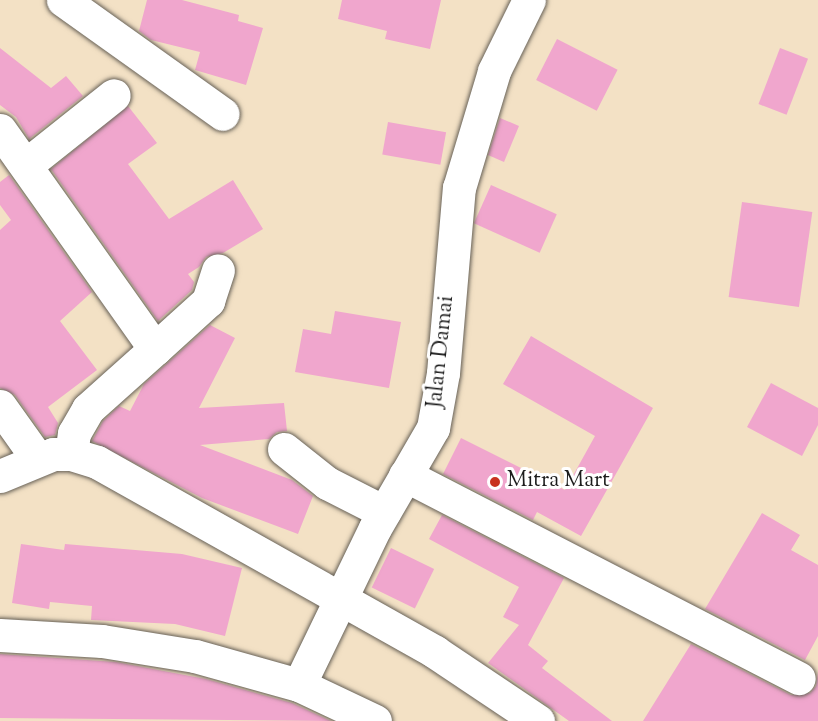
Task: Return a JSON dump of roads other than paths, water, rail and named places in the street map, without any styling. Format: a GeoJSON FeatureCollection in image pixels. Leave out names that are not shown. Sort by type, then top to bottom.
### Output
{"type":"FeatureCollection","features":[{"type":"Feature","properties":{"kind":"street"},"geometry":{"type":"LineString","coordinates":[[63,0],[223,114]]}},
{"type":"Feature","properties":{"kind":"street","name":"Jalan Damai"},"geometry":{"type":"LineString","coordinates":[[299,685],[340,597],[384,512],[434,428],[439,403],[459,188],[474,131],[494,71],[529,0]]}},
{"type":"Feature","properties":{"kind":"street"},"geometry":{"type":"LineString","coordinates":[[26,165],[114,95]]}},
{"type":"Feature","properties":{"kind":"street"},"geometry":{"type":"LineString","coordinates":[[0,130],[155,349]]}},
{"type":"Feature","properties":{"kind":"street"},"geometry":{"type":"LineString","coordinates":[[71,454],[74,433],[88,410],[208,301],[218,271]]}},
{"type":"Feature","properties":{"kind":"street"},"geometry":{"type":"LineString","coordinates":[[0,406],[37,458]]}},
{"type":"Feature","properties":{"kind":"street"},"geometry":{"type":"LineString","coordinates":[[284,449],[327,483],[384,512]]}},
{"type":"Feature","properties":{"kind":"street"},"geometry":{"type":"LineString","coordinates":[[0,476],[37,458],[71,454],[127,476],[435,652],[538,721]]}},
{"type":"Feature","properties":{"kind":"street"},"geometry":{"type":"LineString","coordinates":[[405,475],[798,678]]}},
{"type":"Feature","properties":{"kind":"street"},"geometry":{"type":"LineString","coordinates":[[0,635],[81,639],[150,648],[299,685],[375,721]]}},
{"type":"Feature","properties":{"kind":"place","name":"Mitra Mart"},"geometry":{"type":"Point","coordinates":[495,482]}}]}
